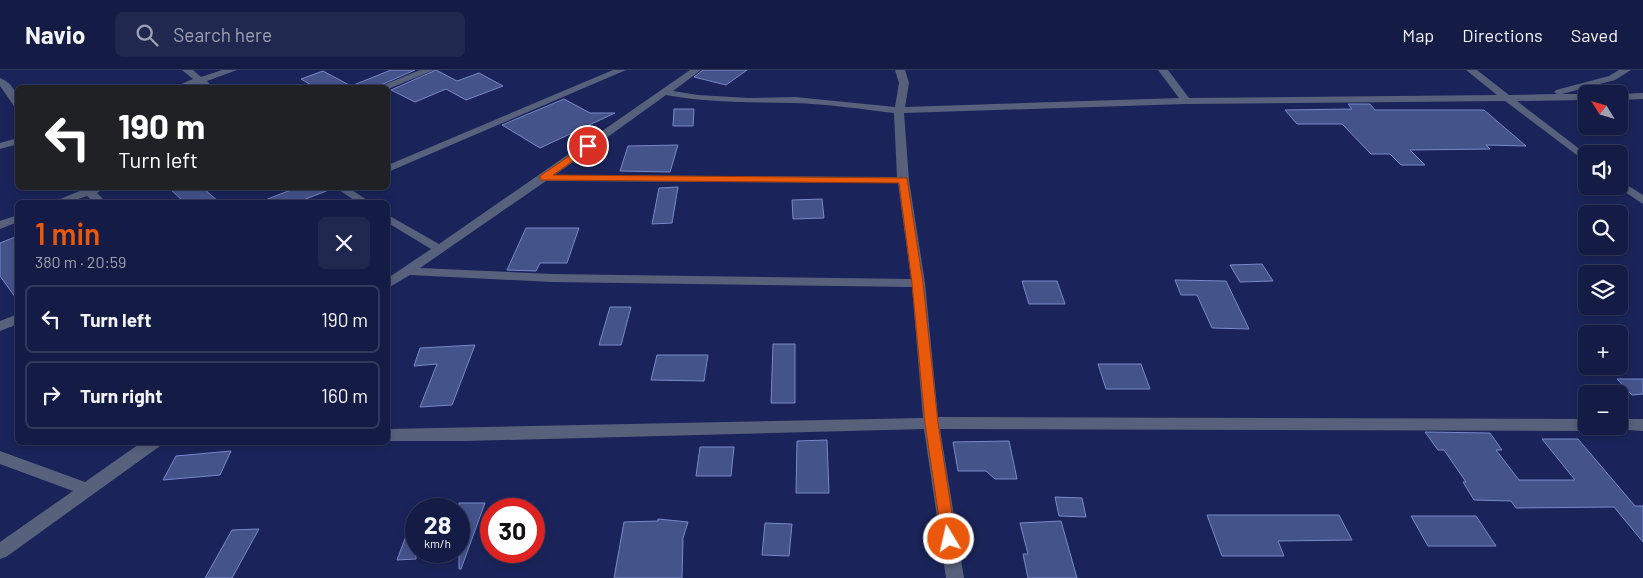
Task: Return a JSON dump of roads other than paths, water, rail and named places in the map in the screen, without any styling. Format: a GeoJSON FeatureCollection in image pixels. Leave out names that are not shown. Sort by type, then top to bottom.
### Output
{"type":"FeatureCollection","features":[{"type":"Feature","properties":{"kind":"street"},"geometry":{"type":"LineString","coordinates":[[186,70],[206,85]]}},
{"type":"Feature","properties":{"kind":"street"},"geometry":{"type":"LineString","coordinates":[[185,85],[232,70]]}},
{"type":"Feature","properties":{"kind":"street"},"geometry":{"type":"LineString","coordinates":[[388,85],[429,70]]}},
{"type":"Feature","properties":{"kind":"street"},"geometry":{"type":"LineString","coordinates":[[390,168],[621,70]]}},
{"type":"Feature","properties":{"kind":"street"},"geometry":{"type":"LineString","coordinates":[[390,283],[696,70]]}},
{"type":"Feature","properties":{"kind":"street"},"geometry":{"type":"LineString","coordinates":[[900,70],[904,83],[899,110],[903,180],[918,283],[931,423],[955,578]]}},
{"type":"Feature","properties":{"kind":"street"},"geometry":{"type":"LineString","coordinates":[[1163,70],[1186,102]]}},
{"type":"Feature","properties":{"kind":"street"},"geometry":{"type":"LineString","coordinates":[[1471,70],[1578,153]]}},
{"type":"Feature","properties":{"kind":"street"},"geometry":{"type":"LineString","coordinates":[[1536,98],[1612,78],[1626,70]]}},
{"type":"Feature","properties":{"kind":"street"},"geometry":{"type":"LineString","coordinates":[[3,83],[15,100]]}},
{"type":"Feature","properties":{"kind":"street"},"geometry":{"type":"LineString","coordinates":[[664,92],[698,98],[749,101],[796,100],[899,110],[1186,102],[1508,100],[1578,97]]}},
{"type":"Feature","properties":{"kind":"street"},"geometry":{"type":"LineString","coordinates":[[1628,97],[1643,96]]}},
{"type":"Feature","properties":{"kind":"street"},"geometry":{"type":"LineString","coordinates":[[0,146],[15,142]]}},
{"type":"Feature","properties":{"kind":"street"},"geometry":{"type":"LineString","coordinates":[[543,178],[903,180]]}},
{"type":"Feature","properties":{"kind":"street"},"geometry":{"type":"LineString","coordinates":[[1628,189],[1643,200]]}},
{"type":"Feature","properties":{"kind":"street"},"geometry":{"type":"LineString","coordinates":[[64,200],[89,190]]}},
{"type":"Feature","properties":{"kind":"street"},"geometry":{"type":"LineString","coordinates":[[345,190],[361,200]]}},
{"type":"Feature","properties":{"kind":"street"},"geometry":{"type":"LineString","coordinates":[[0,225],[15,219]]}},
{"type":"Feature","properties":{"kind":"street"},"geometry":{"type":"LineString","coordinates":[[390,219],[439,249]]}},
{"type":"Feature","properties":{"kind":"street"},"geometry":{"type":"LineString","coordinates":[[406,271],[551,278],[918,283]]}},
{"type":"Feature","properties":{"kind":"street"},"geometry":{"type":"LineString","coordinates":[[0,326],[15,319]]}},
{"type":"Feature","properties":{"kind":"street"},"geometry":{"type":"LineString","coordinates":[[390,435],[466,435],[931,423],[1578,425]]}},
{"type":"Feature","properties":{"kind":"street"},"geometry":{"type":"LineString","coordinates":[[1628,425],[1643,425]]}},
{"type":"Feature","properties":{"kind":"street"},"geometry":{"type":"LineString","coordinates":[[0,552],[150,445]]}},
{"type":"Feature","properties":{"kind":"street"},"geometry":{"type":"LineString","coordinates":[[0,457],[88,490]]}}]}
